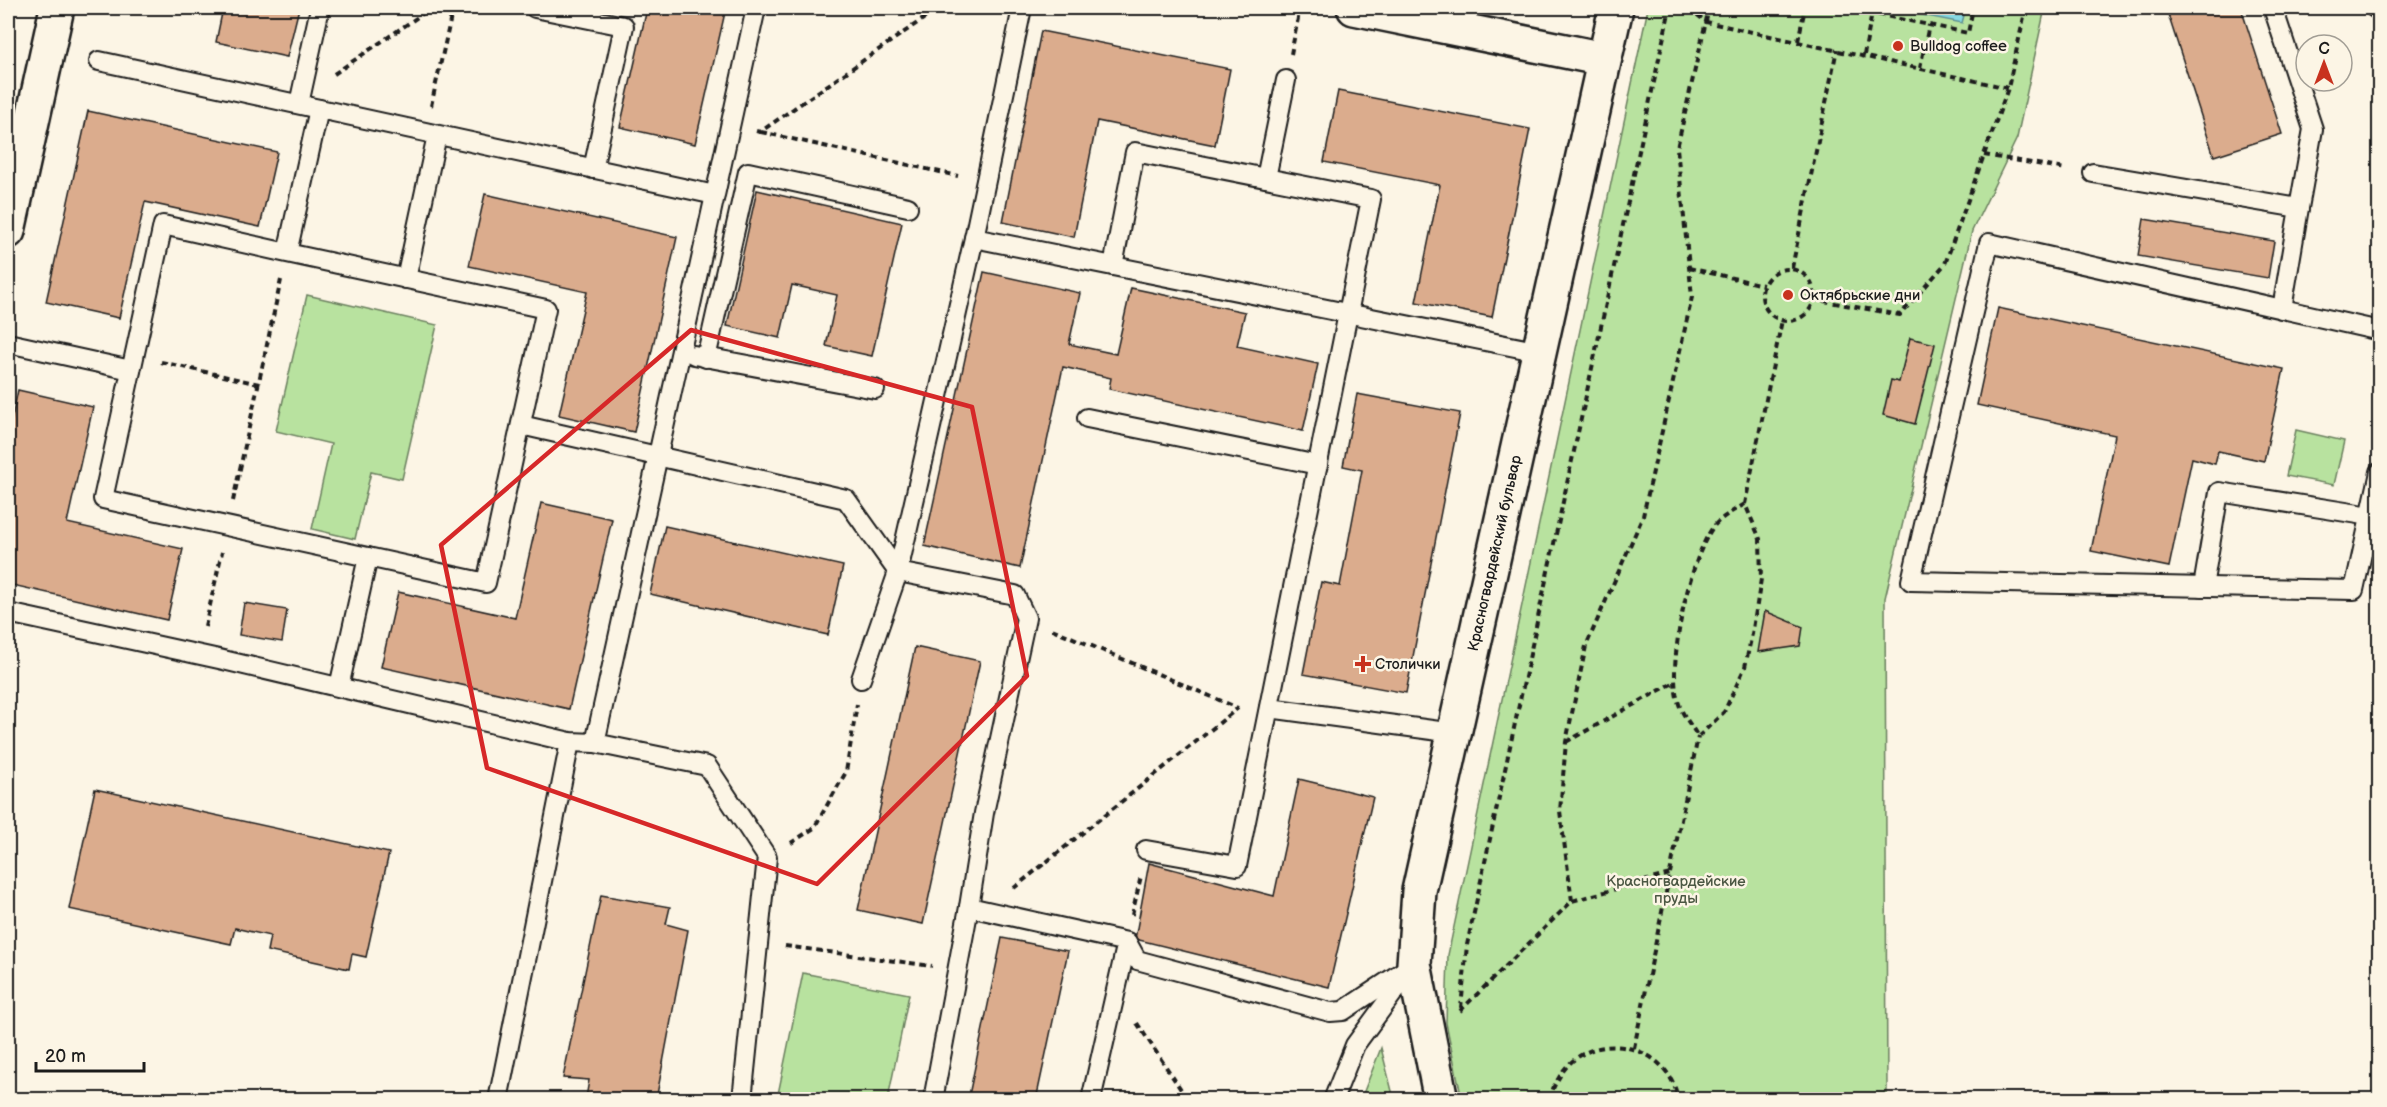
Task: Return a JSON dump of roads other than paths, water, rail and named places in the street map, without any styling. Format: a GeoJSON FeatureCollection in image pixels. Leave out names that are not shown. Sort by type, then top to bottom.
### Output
{"type":"FeatureCollection","features":[{"type":"Feature","properties":{"kind":"street"},"geometry":{"type":"LineString","coordinates":[[8,231],[57,8]]}},
{"type":"Feature","properties":{"kind":"street"},"geometry":{"type":"LineString","coordinates":[[1354,8],[1466,19],[1604,59]]}},
{"type":"Feature","properties":{"kind":"street","name":"Красногвардейский бульвар"},"geometry":{"type":"LineString","coordinates":[[1442,1100],[1414,964],[1419,891],[1616,8]]}},
{"type":"Feature","properties":{"kind":"lane"},"geometry":{"type":"LineString","coordinates":[[300,100],[320,8]]}},
{"type":"Feature","properties":{"kind":"lane"},"geometry":{"type":"LineString","coordinates":[[536,8],[624,26],[593,169]]}},
{"type":"Feature","properties":{"kind":"lane"},"geometry":{"type":"LineString","coordinates":[[595,743],[756,8]]}},
{"type":"Feature","properties":{"kind":"lane"},"geometry":{"type":"LineString","coordinates":[[861,679],[898,572],[974,238],[1022,8]]}},
{"type":"Feature","properties":{"kind":"lane"},"geometry":{"type":"LineString","coordinates":[[2273,8],[2313,129],[2282,309]]}},
{"type":"Feature","properties":{"kind":"lane"},"geometry":{"type":"LineString","coordinates":[[2375,8],[2379,11]]}},
{"type":"Feature","properties":{"kind":"lane"},"geometry":{"type":"LineString","coordinates":[[99,61],[300,100],[319,109],[715,195]]}},
{"type":"Feature","properties":{"kind":"lane"},"geometry":{"type":"LineString","coordinates":[[1266,178],[1286,80]]}},
{"type":"Feature","properties":{"kind":"lane"},"geometry":{"type":"LineString","coordinates":[[287,253],[319,109]]}},
{"type":"Feature","properties":{"kind":"lane"},"geometry":{"type":"LineString","coordinates":[[406,279],[431,133]]}},
{"type":"Feature","properties":{"kind":"lane"},"geometry":{"type":"LineString","coordinates":[[1113,266],[1136,152],[1371,199],[1237,866],[1146,850]]}},
{"type":"Feature","properties":{"kind":"lane"},"geometry":{"type":"LineString","coordinates":[[706,358],[748,172],[908,207]]}},
{"type":"Feature","properties":{"kind":"lane"},"geometry":{"type":"LineString","coordinates":[[2093,173],[2299,208]]}},
{"type":"Feature","properties":{"kind":"lane"},"geometry":{"type":"LineString","coordinates":[[163,225],[406,279],[546,309],[486,583],[103,499],[163,225]]}},
{"type":"Feature","properties":{"kind":"lane"},"geometry":{"type":"LineString","coordinates":[[974,238],[1540,352]]}},
{"type":"Feature","properties":{"kind":"lane"},"geometry":{"type":"LineString","coordinates":[[2379,331],[1989,243],[1911,581],[2354,590],[2379,471]]}},
{"type":"Feature","properties":{"kind":"lane"},"geometry":{"type":"LineString","coordinates":[[8,343],[133,363]]}},
{"type":"Feature","properties":{"kind":"lane"},"geometry":{"type":"LineString","coordinates":[[680,353],[875,389]]}},
{"type":"Feature","properties":{"kind":"lane"},"geometry":{"type":"LineString","coordinates":[[1087,418],[1317,465]]}},
{"type":"Feature","properties":{"kind":"lane"},"geometry":{"type":"LineString","coordinates":[[521,425],[846,499],[898,572],[1015,595],[1026,618],[984,813],[977,909],[957,969],[933,1100]]}},
{"type":"Feature","properties":{"kind":"lane"},"geometry":{"type":"LineString","coordinates":[[2203,587],[2219,492],[2371,516]]}},
{"type":"Feature","properties":{"kind":"lane"},"geometry":{"type":"LineString","coordinates":[[339,687],[368,557]]}},
{"type":"Feature","properties":{"kind":"lane"},"geometry":{"type":"LineString","coordinates":[[8,613],[200,655],[570,742],[595,743],[707,766],[767,857],[742,1100]]}},
{"type":"Feature","properties":{"kind":"lane"},"geometry":{"type":"LineString","coordinates":[[1268,709],[1454,733]]}},
{"type":"Feature","properties":{"kind":"lane"},"geometry":{"type":"LineString","coordinates":[[498,1100],[570,742]]}},
{"type":"Feature","properties":{"kind":"lane"},"geometry":{"type":"LineString","coordinates":[[977,909],[1127,942],[1137,960],[1330,1012],[1343,1011],[1414,964]]}},
{"type":"Feature","properties":{"kind":"lane"},"geometry":{"type":"LineString","coordinates":[[1091,1100],[1127,942]]}},
{"type":"Feature","properties":{"kind":"lane"},"geometry":{"type":"LineString","coordinates":[[1333,1100],[1355,1045],[1414,964]]}},
{"type":"Feature","properties":{"kind":"water"},"geometry":{"type":"Polygon","coordinates":[[[1887,8],[1966,8],[1962,23],[1887,8]]]}},
{"type":"Feature","properties":{"kind":"place","name":"Bulldog coffee"},"geometry":{"type":"Point","coordinates":[1898,46]}},
{"type":"Feature","properties":{"kind":"place","name":"Октябрьские дни"},"geometry":{"type":"Point","coordinates":[1788,295]}},
{"type":"Feature","properties":{"kind":"place","name":"Столички"},"geometry":{"type":"Point","coordinates":[1363,664]}},
{"type":"Feature","properties":{"kind":"park label","name":"Красногвардейские пруды"},"geometry":{"type":"Point","coordinates":[1676,890]}}]}
